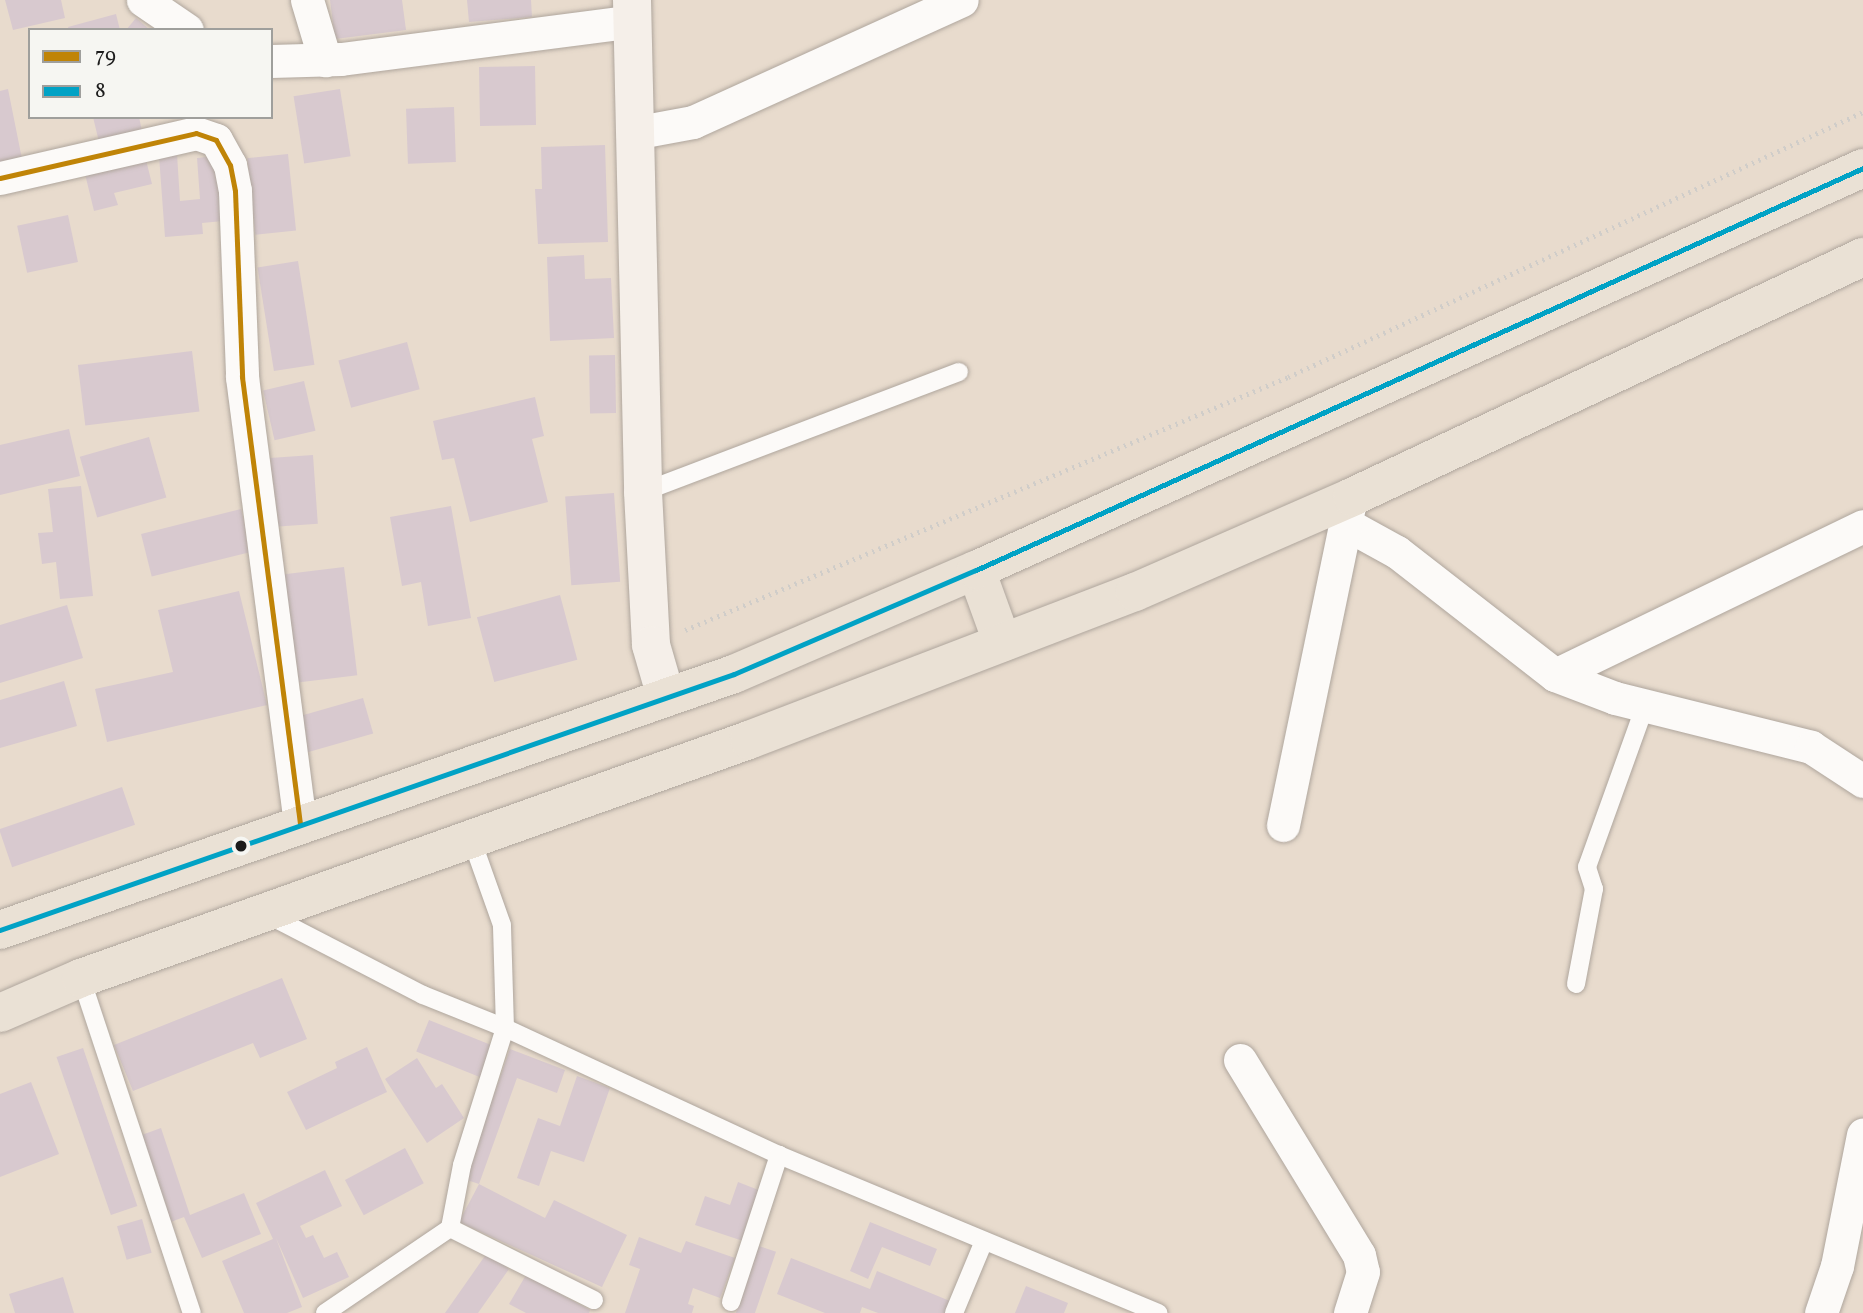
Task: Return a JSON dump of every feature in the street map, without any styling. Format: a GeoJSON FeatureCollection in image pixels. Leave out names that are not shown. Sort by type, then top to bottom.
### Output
{"type":"FeatureCollection","features":[{"type":"Feature","properties":{"kind":"main road"},"geometry":{"type":"LineString","coordinates":[[0,930],[300,823],[734,674],[976,570],[1863,168]]}},
{"type":"Feature","properties":{"kind":"main road"},"geometry":{"type":"LineString","coordinates":[[0,1013],[80,978],[471,838],[640,781],[1349,510],[1863,257]]}},
{"type":"Feature","properties":{"kind":"main road"},"geometry":{"type":"LineString","coordinates":[[976,570],[1002,642]]}},
{"type":"Feature","properties":{"kind":"street"},"geometry":{"type":"LineString","coordinates":[[143,0],[184,28]]}},
{"type":"Feature","properties":{"kind":"street"},"geometry":{"type":"LineString","coordinates":[[307,0],[325,60]]}},
{"type":"Feature","properties":{"kind":"street"},"geometry":{"type":"LineString","coordinates":[[639,132],[693,122],[962,0]]}},
{"type":"Feature","properties":{"kind":"street"},"geometry":{"type":"LineString","coordinates":[[273,61],[325,60],[632,10],[639,132],[643,492],[651,645],[666,696]]}},
{"type":"Feature","properties":{"kind":"street"},"geometry":{"type":"LineString","coordinates":[[0,178],[196,133],[216,140],[230,165],[236,191],[242,377],[300,823]]}},
{"type":"Feature","properties":{"kind":"street"},"geometry":{"type":"LineString","coordinates":[[1283,825],[1349,510],[1397,552],[1555,675],[1645,706],[1811,747],[1863,781]]}},
{"type":"Feature","properties":{"kind":"street"},"geometry":{"type":"LineString","coordinates":[[1555,675],[1863,526]]}},
{"type":"Feature","properties":{"kind":"street"},"geometry":{"type":"LineString","coordinates":[[1240,1060],[1359,1255],[1363,1272],[1350,1313]]}},
{"type":"Feature","properties":{"kind":"street"},"geometry":{"type":"LineString","coordinates":[[1821,1313],[1837,1266],[1863,1135]]}},
{"type":"Feature","properties":{"kind":"lane"},"geometry":{"type":"LineString","coordinates":[[643,492],[959,372]]}},
{"type":"Feature","properties":{"kind":"lane"},"geometry":{"type":"LineString","coordinates":[[1576,984],[1594,889],[1587,867],[1645,706]]}},
{"type":"Feature","properties":{"kind":"lane"},"geometry":{"type":"LineString","coordinates":[[325,1313],[450,1228],[462,1165],[505,1028],[502,925],[471,838]]}},
{"type":"Feature","properties":{"kind":"lane"},"geometry":{"type":"LineString","coordinates":[[265,913],[423,995],[505,1028],[779,1155],[1158,1313]]}},
{"type":"Feature","properties":{"kind":"lane"},"geometry":{"type":"LineString","coordinates":[[80,978],[192,1313]]}},
{"type":"Feature","properties":{"kind":"lane"},"geometry":{"type":"LineString","coordinates":[[731,1302],[779,1155]]}},
{"type":"Feature","properties":{"kind":"lane"},"geometry":{"type":"LineString","coordinates":[[450,1228],[594,1300]]}},
{"type":"Feature","properties":{"kind":"lane"},"geometry":{"type":"LineString","coordinates":[[954,1313],[984,1241]]}},
{"type":"Feature","properties":{"kind":"path"},"geometry":{"type":"LineString","coordinates":[[651,645],[1288,377],[1863,112]]}},
{"type":"Feature","properties":{"kind":"building"},"geometry":{"type":"Polygon","coordinates":[[[5,0],[61,0],[65,18],[13,30],[5,0]]]}},
{"type":"Feature","properties":{"kind":"building"},"geometry":{"type":"Polygon","coordinates":[[[330,0],[402,0],[406,30],[335,39],[330,0]]]}},
{"type":"Feature","properties":{"kind":"building"},"geometry":{"type":"Polygon","coordinates":[[[467,0],[531,0],[532,17],[469,22],[467,0]]]}},
{"type":"Feature","properties":{"kind":"building"},"geometry":{"type":"Polygon","coordinates":[[[116,14],[120,28],[68,28],[116,14]]]}},
{"type":"Feature","properties":{"kind":"building"},"geometry":{"type":"Polygon","coordinates":[[[136,18],[148,28],[128,28],[136,18]]]}},
{"type":"Feature","properties":{"kind":"building"},"geometry":{"type":"Polygon","coordinates":[[[535,66],[536,125],[480,126],[479,67],[535,66]]]}},
{"type":"Feature","properties":{"kind":"building"},"geometry":{"type":"Polygon","coordinates":[[[8,89],[22,159],[0,163],[0,91],[8,89]]]}},
{"type":"Feature","properties":{"kind":"building"},"geometry":{"type":"Polygon","coordinates":[[[340,89],[351,156],[304,164],[294,96],[340,89]]]}},
{"type":"Feature","properties":{"kind":"building"},"geometry":{"type":"Polygon","coordinates":[[[454,107],[456,162],[408,164],[406,109],[454,107]]]}},
{"type":"Feature","properties":{"kind":"building"},"geometry":{"type":"Polygon","coordinates":[[[93,119],[139,119],[142,131],[99,142],[93,119]]]}},
{"type":"Feature","properties":{"kind":"building"},"geometry":{"type":"Polygon","coordinates":[[[605,145],[608,242],[538,244],[535,189],[542,189],[541,147],[605,145]]]}},
{"type":"Feature","properties":{"kind":"building"},"geometry":{"type":"Polygon","coordinates":[[[177,154],[180,201],[200,199],[197,158],[217,156],[223,221],[202,223],[203,234],[165,237],[159,156],[177,154]]]}},
{"type":"Feature","properties":{"kind":"building"},"geometry":{"type":"Polygon","coordinates":[[[288,154],[296,231],[255,235],[247,158],[288,154]]]}},
{"type":"Feature","properties":{"kind":"building"},"geometry":{"type":"Polygon","coordinates":[[[146,160],[152,184],[114,193],[118,205],[94,211],[85,174],[146,160]]]}},
{"type":"Feature","properties":{"kind":"building"},"geometry":{"type":"Polygon","coordinates":[[[68,215],[78,262],[27,273],[17,226],[68,215]]]}},
{"type":"Feature","properties":{"kind":"building"},"geometry":{"type":"Polygon","coordinates":[[[584,255],[585,279],[611,278],[614,338],[550,341],[547,257],[584,255]]]}},
{"type":"Feature","properties":{"kind":"building"},"geometry":{"type":"Polygon","coordinates":[[[298,261],[314,365],[274,371],[258,267],[298,261]]]}},
{"type":"Feature","properties":{"kind":"building"},"geometry":{"type":"Polygon","coordinates":[[[407,342],[420,389],[351,408],[338,360],[407,342]]]}},
{"type":"Feature","properties":{"kind":"building"},"geometry":{"type":"Polygon","coordinates":[[[192,351],[199,412],[85,426],[78,365],[192,351]]]}},
{"type":"Feature","properties":{"kind":"building"},"geometry":{"type":"Polygon","coordinates":[[[589,355],[615,355],[616,413],[590,413],[589,355]]]}},
{"type":"Feature","properties":{"kind":"building"},"geometry":{"type":"Polygon","coordinates":[[[304,381],[315,431],[275,440],[263,390],[304,381]]]}},
{"type":"Feature","properties":{"kind":"building"},"geometry":{"type":"Polygon","coordinates":[[[535,397],[544,436],[532,439],[548,502],[470,522],[454,458],[442,460],[433,421],[535,397]]]}},
{"type":"Feature","properties":{"kind":"building"},"geometry":{"type":"Polygon","coordinates":[[[69,429],[80,476],[0,495],[0,445],[69,429]]]}},
{"type":"Feature","properties":{"kind":"building"},"geometry":{"type":"Polygon","coordinates":[[[149,437],[166,498],[97,517],[80,457],[149,437]]]}},
{"type":"Feature","properties":{"kind":"building"},"geometry":{"type":"Polygon","coordinates":[[[313,455],[318,524],[275,527],[270,458],[313,455]]]}},
{"type":"Feature","properties":{"kind":"building"},"geometry":{"type":"Polygon","coordinates":[[[81,486],[93,596],[60,599],[56,562],[42,564],[38,533],[53,532],[48,489],[81,486]]]}},
{"type":"Feature","properties":{"kind":"building"},"geometry":{"type":"Polygon","coordinates":[[[614,493],[620,582],[571,585],[565,496],[614,493]]]}},
{"type":"Feature","properties":{"kind":"building"},"geometry":{"type":"Polygon","coordinates":[[[451,506],[471,618],[428,626],[421,582],[402,586],[390,517],[451,506]]]}},
{"type":"Feature","properties":{"kind":"building"},"geometry":{"type":"Polygon","coordinates":[[[241,509],[252,552],[152,577],[141,534],[241,509]]]}},
{"type":"Feature","properties":{"kind":"building"},"geometry":{"type":"Polygon","coordinates":[[[344,567],[357,675],[296,683],[282,575],[344,567]]]}},
{"type":"Feature","properties":{"kind":"building"},"geometry":{"type":"Polygon","coordinates":[[[239,591],[267,705],[107,742],[95,689],[173,672],[158,610],[239,591]]]}},
{"type":"Feature","properties":{"kind":"building"},"geometry":{"type":"Polygon","coordinates":[[[560,595],[577,660],[494,682],[477,617],[560,595]]]}},
{"type":"Feature","properties":{"kind":"building"},"geometry":{"type":"Polygon","coordinates":[[[67,605],[83,658],[0,683],[0,625],[67,605]]]}},
{"type":"Feature","properties":{"kind":"building"},"geometry":{"type":"Polygon","coordinates":[[[64,681],[77,726],[0,748],[0,700],[64,681]]]}},
{"type":"Feature","properties":{"kind":"building"},"geometry":{"type":"Polygon","coordinates":[[[363,698],[373,734],[307,753],[297,717],[363,698]]]}},
{"type":"Feature","properties":{"kind":"building"},"geometry":{"type":"Polygon","coordinates":[[[122,787],[135,825],[12,867],[0,829],[122,787]]]}},
{"type":"Feature","properties":{"kind":"building"},"geometry":{"type":"Polygon","coordinates":[[[282,978],[307,1039],[260,1058],[253,1043],[133,1091],[114,1045],[282,978]]]}},
{"type":"Feature","properties":{"kind":"building"},"geometry":{"type":"Polygon","coordinates":[[[429,1020],[493,1046],[480,1077],[416,1052],[429,1020]]]}},
{"type":"Feature","properties":{"kind":"building"},"geometry":{"type":"Polygon","coordinates":[[[367,1047],[387,1092],[306,1130],[287,1092],[337,1068],[335,1062],[367,1047]]]}},
{"type":"Feature","properties":{"kind":"building"},"geometry":{"type":"Polygon","coordinates":[[[83,1048],[137,1206],[111,1215],[57,1057],[83,1048]]]}},
{"type":"Feature","properties":{"kind":"building"},"geometry":{"type":"Polygon","coordinates":[[[510,1049],[565,1070],[557,1093],[517,1078],[479,1184],[464,1179],[510,1049]]]}},
{"type":"Feature","properties":{"kind":"building"},"geometry":{"type":"Polygon","coordinates":[[[417,1058],[436,1088],[442,1084],[464,1118],[427,1143],[385,1079],[417,1058]]]}},
{"type":"Feature","properties":{"kind":"building"},"geometry":{"type":"Polygon","coordinates":[[[577,1076],[610,1088],[584,1162],[551,1151],[539,1186],[517,1178],[538,1118],[560,1126],[577,1076]]]}},
{"type":"Feature","properties":{"kind":"building"},"geometry":{"type":"Polygon","coordinates":[[[31,1082],[59,1154],[0,1177],[0,1094],[31,1082]]]}},
{"type":"Feature","properties":{"kind":"building"},"geometry":{"type":"Polygon","coordinates":[[[161,1128],[190,1215],[244,1193],[261,1234],[202,1258],[184,1217],[168,1223],[139,1136],[161,1128]]]}},
{"type":"Feature","properties":{"kind":"building"},"geometry":{"type":"Polygon","coordinates":[[[405,1148],[424,1183],[364,1215],[345,1180],[405,1148]]]}},
{"type":"Feature","properties":{"kind":"building"},"geometry":{"type":"Polygon","coordinates":[[[325,1170],[342,1206],[300,1226],[306,1238],[313,1235],[324,1258],[337,1252],[349,1277],[303,1298],[276,1238],[302,1307],[287,1313],[244,1313],[222,1261],[273,1239],[256,1203],[325,1170]]]}},
{"type":"Feature","properties":{"kind":"building"},"geometry":{"type":"Polygon","coordinates":[[[738,1182],[761,1191],[743,1241],[695,1225],[705,1196],[730,1205],[738,1182]]]}},
{"type":"Feature","properties":{"kind":"building"},"geometry":{"type":"Polygon","coordinates":[[[479,1184],[545,1218],[554,1200],[627,1235],[602,1287],[459,1222],[479,1184]]]}},
{"type":"Feature","properties":{"kind":"building"},"geometry":{"type":"Polygon","coordinates":[[[142,1219],[152,1253],[127,1260],[117,1226],[142,1219]]]}},
{"type":"Feature","properties":{"kind":"building"},"geometry":{"type":"Polygon","coordinates":[[[870,1222],[937,1249],[930,1266],[882,1247],[868,1279],[850,1271],[870,1222]]]}},
{"type":"Feature","properties":{"kind":"building"},"geometry":{"type":"Polygon","coordinates":[[[639,1237],[681,1253],[686,1241],[735,1258],[720,1298],[693,1288],[688,1304],[694,1306],[692,1313],[625,1313],[640,1269],[629,1265],[639,1237]]]}},
{"type":"Feature","properties":{"kind":"building"},"geometry":{"type":"Polygon","coordinates":[[[759,1246],[776,1252],[755,1313],[736,1313],[759,1246]]]}},
{"type":"Feature","properties":{"kind":"building"},"geometry":{"type":"Polygon","coordinates":[[[487,1253],[509,1269],[478,1313],[445,1313],[487,1253]]]}},
{"type":"Feature","properties":{"kind":"building"},"geometry":{"type":"Polygon","coordinates":[[[791,1258],[870,1289],[877,1271],[950,1301],[945,1313],[878,1313],[862,1307],[860,1313],[825,1313],[777,1294],[791,1258]]]}},
{"type":"Feature","properties":{"kind":"building"},"geometry":{"type":"Polygon","coordinates":[[[526,1275],[590,1310],[589,1313],[526,1313],[509,1304],[526,1275]]]}},
{"type":"Feature","properties":{"kind":"building"},"geometry":{"type":"Polygon","coordinates":[[[63,1277],[74,1313],[15,1313],[9,1294],[63,1277]]]}},
{"type":"Feature","properties":{"kind":"building"},"geometry":{"type":"Polygon","coordinates":[[[1026,1286],[1068,1303],[1064,1313],[1015,1313],[1026,1286]]]}},
{"type":"Feature","properties":{"kind":"transit line","name":"79"},"geometry":{"type":"LineString","coordinates":[[0,178],[196,133],[216,140],[230,165],[235,191],[242,377],[300,823]]}},
{"type":"Feature","properties":{"kind":"transit line","name":"8"},"geometry":{"type":"LineString","coordinates":[[0,930],[734,674],[976,570],[1863,168]]}}]}
